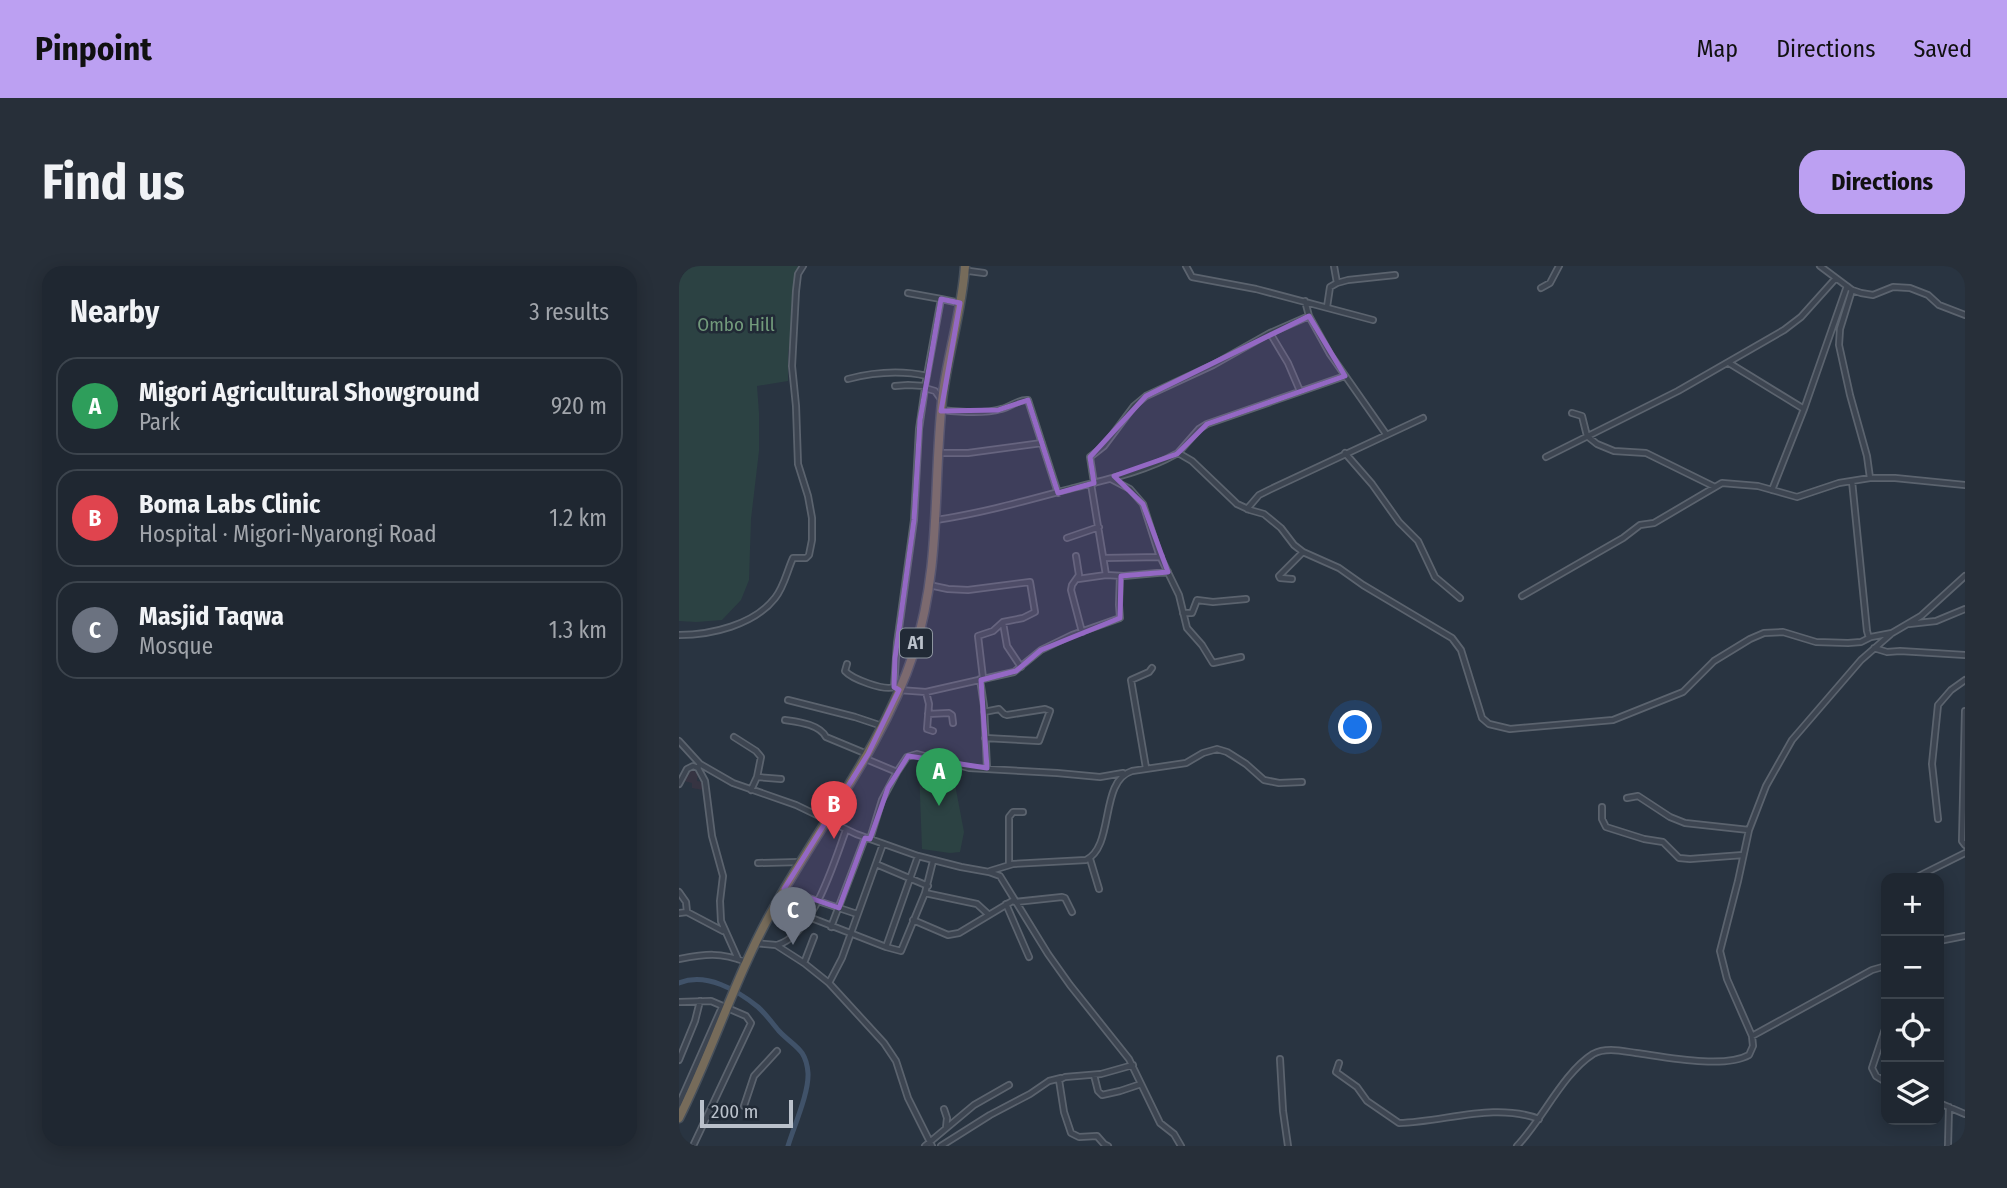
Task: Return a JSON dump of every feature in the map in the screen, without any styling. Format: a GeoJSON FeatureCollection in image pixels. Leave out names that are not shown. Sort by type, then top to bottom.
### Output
{"type":"FeatureCollection","features":[{"type":"Feature","properties":{"kind":"highway","name":"A1"},"geometry":{"type":"LineString","coordinates":[[679,1118],[680,1106],[740,979],[742,960],[755,943],[883,727],[917,640],[929,585],[936,520],[942,406],[965,269]]}},
{"type":"Feature","properties":{"kind":"street"},"geometry":{"type":"LineString","coordinates":[[679,635],[721,631],[752,616],[775,598],[793,558],[806,558],[809,555],[812,518],[798,464],[792,366],[796,291],[798,274],[803,266]]}},
{"type":"Feature","properties":{"kind":"street"},"geometry":{"type":"LineString","coordinates":[[1186,266],[1192,276],[1240,285],[1373,320]]}},
{"type":"Feature","properties":{"kind":"street"},"geometry":{"type":"LineString","coordinates":[[1333,266],[1337,283]]}},
{"type":"Feature","properties":{"kind":"street"},"geometry":{"type":"LineString","coordinates":[[1541,288],[1550,283],[1559,266]]}},
{"type":"Feature","properties":{"kind":"street"},"geometry":{"type":"LineString","coordinates":[[1821,266],[1850,288],[1873,295],[1893,287],[1910,288],[1929,295],[1939,305],[1965,315]]}},
{"type":"Feature","properties":{"kind":"street"},"geometry":{"type":"LineString","coordinates":[[965,269],[984,273]]}},
{"type":"Feature","properties":{"kind":"street"},"geometry":{"type":"LineString","coordinates":[[1328,307],[1330,288],[1337,283],[1395,275]]}},
{"type":"Feature","properties":{"kind":"street"},"geometry":{"type":"LineString","coordinates":[[1546,457],[1729,363],[1797,321],[1836,278]]}},
{"type":"Feature","properties":{"kind":"street"},"geometry":{"type":"LineString","coordinates":[[1772,490],[1850,288]]}},
{"type":"Feature","properties":{"kind":"street"},"geometry":{"type":"LineString","coordinates":[[1850,288],[1839,345],[1870,478]]}},
{"type":"Feature","properties":{"kind":"street"},"geometry":{"type":"LineString","coordinates":[[908,293],[960,303]]}},
{"type":"Feature","properties":{"kind":"street"},"geometry":{"type":"LineString","coordinates":[[897,689],[897,643],[914,520],[919,429],[941,299]]}},
{"type":"Feature","properties":{"kind":"street"},"geometry":{"type":"LineString","coordinates":[[1305,301],[1309,316],[1345,376],[1386,434]]}},
{"type":"Feature","properties":{"kind":"street"},"geometry":{"type":"LineString","coordinates":[[1106,575],[1090,457],[1104,446],[1137,403],[1146,396],[1309,316]]}},
{"type":"Feature","properties":{"kind":"street"},"geometry":{"type":"LineString","coordinates":[[1271,333],[1300,391]]}},
{"type":"Feature","properties":{"kind":"street"},"geometry":{"type":"LineString","coordinates":[[1729,363],[1804,409]]}},
{"type":"Feature","properties":{"kind":"street"},"geometry":{"type":"LineString","coordinates":[[848,379],[889,372],[927,376]]}},
{"type":"Feature","properties":{"kind":"street"},"geometry":{"type":"LineString","coordinates":[[936,520],[1013,505],[1152,466],[1177,454],[1203,425],[1345,376]]}},
{"type":"Feature","properties":{"kind":"street"},"geometry":{"type":"LineString","coordinates":[[895,386],[925,387],[937,393],[942,406],[965,411],[997,410],[1027,399],[1058,493]]}},
{"type":"Feature","properties":{"kind":"street"},"geometry":{"type":"LineString","coordinates":[[1572,413],[1582,416],[1587,436],[1597,444],[1614,451],[1649,454],[1714,486]]}},
{"type":"Feature","properties":{"kind":"street"},"geometry":{"type":"LineString","coordinates":[[1247,509],[1263,493],[1423,418]]}},
{"type":"Feature","properties":{"kind":"street"},"geometry":{"type":"LineString","coordinates":[[939,453],[968,453],[1042,443]]}},
{"type":"Feature","properties":{"kind":"street"},"geometry":{"type":"LineString","coordinates":[[1345,453],[1372,484],[1399,522],[1418,541],[1435,578],[1459,598]]}},
{"type":"Feature","properties":{"kind":"street"},"geometry":{"type":"LineString","coordinates":[[1177,454],[1192,461],[1234,501],[1247,509],[1264,514],[1303,552],[1347,573],[1455,639],[1461,650],[1480,715],[1487,723],[1504,728],[1613,720],[1626,716],[1683,692],[1714,661],[1764,633],[1783,632],[1823,642],[1857,643],[1892,633]]}},
{"type":"Feature","properties":{"kind":"street"},"geometry":{"type":"LineString","coordinates":[[1522,596],[1623,538],[1640,525],[1653,523],[1720,483],[1731,482],[1790,496],[1801,496],[1830,485],[1870,478],[1965,485]]}},
{"type":"Feature","properties":{"kind":"street"},"geometry":{"type":"LineString","coordinates":[[1111,479],[1130,489],[1141,501],[1161,557],[1179,595],[1187,628],[1212,662],[1241,657]]}},
{"type":"Feature","properties":{"kind":"street"},"geometry":{"type":"LineString","coordinates":[[1852,481],[1869,638]]}},
{"type":"Feature","properties":{"kind":"street"},"geometry":{"type":"LineString","coordinates":[[1067,538],[1099,527]]}},
{"type":"Feature","properties":{"kind":"street"},"geometry":{"type":"LineString","coordinates":[[1291,579],[1279,576],[1303,552]]}},
{"type":"Feature","properties":{"kind":"street"},"geometry":{"type":"LineString","coordinates":[[1076,556],[1078,579]]}},
{"type":"Feature","properties":{"kind":"street"},"geometry":{"type":"LineString","coordinates":[[1104,558],[1161,557]]}},
{"type":"Feature","properties":{"kind":"street"},"geometry":{"type":"LineString","coordinates":[[1082,632],[1072,593],[1072,584],[1078,579],[1168,572]]}},
{"type":"Feature","properties":{"kind":"street"},"geometry":{"type":"LineString","coordinates":[[847,664],[845,671],[852,678],[888,689],[926,692],[1014,672],[1041,650],[1121,617],[1120,576]]}},
{"type":"Feature","properties":{"kind":"street"},"geometry":{"type":"LineString","coordinates":[[1517,1146],[1576,1070],[1597,1052],[1619,1051],[1676,1059],[1731,1061],[1749,1055],[1753,1046],[1752,1036],[1723,968],[1720,951],[1749,830],[1766,786],[1792,740],[1829,695],[1874,648],[1936,603],[1965,576]]}},
{"type":"Feature","properties":{"kind":"street"},"geometry":{"type":"LineString","coordinates":[[929,585],[968,590],[1030,581],[1035,612],[1023,618],[1003,622],[993,631],[978,638],[987,768]]}},
{"type":"Feature","properties":{"kind":"street"},"geometry":{"type":"LineString","coordinates":[[1184,613],[1192,613],[1197,600],[1246,600]]}},
{"type":"Feature","properties":{"kind":"street"},"geometry":{"type":"LineString","coordinates":[[1908,624],[1936,621],[1965,609]]}},
{"type":"Feature","properties":{"kind":"street"},"geometry":{"type":"LineString","coordinates":[[1003,622],[1007,646],[1021,667]]}},
{"type":"Feature","properties":{"kind":"street"},"geometry":{"type":"LineString","coordinates":[[1874,648],[1887,652],[1965,654]]}},
{"type":"Feature","properties":{"kind":"street"},"geometry":{"type":"LineString","coordinates":[[1146,768],[1131,682],[1132,678],[1149,672],[1152,668]]}},
{"type":"Feature","properties":{"kind":"street"},"geometry":{"type":"LineString","coordinates":[[1938,819],[1933,766],[1938,705],[1941,699],[1965,680]]}},
{"type":"Feature","properties":{"kind":"street"},"geometry":{"type":"LineString","coordinates":[[926,692],[929,704],[927,729],[933,731]]}},
{"type":"Feature","properties":{"kind":"street"},"geometry":{"type":"LineString","coordinates":[[789,700],[883,727]]}},
{"type":"Feature","properties":{"kind":"street"},"geometry":{"type":"LineString","coordinates":[[984,712],[999,709],[1007,715],[1047,709],[1050,711],[1039,741],[985,738]]}},
{"type":"Feature","properties":{"kind":"street"},"geometry":{"type":"LineString","coordinates":[[1965,711],[1962,841],[1965,845]]}},
{"type":"Feature","properties":{"kind":"street"},"geometry":{"type":"LineString","coordinates":[[928,714],[949,713],[953,723]]}},
{"type":"Feature","properties":{"kind":"street"},"geometry":{"type":"LineString","coordinates":[[785,720],[818,728],[824,731],[826,737],[897,772]]}},
{"type":"Feature","properties":{"kind":"street"},"geometry":{"type":"LineString","coordinates":[[734,737],[760,755],[757,777],[751,790]]}},
{"type":"Feature","properties":{"kind":"street"},"geometry":{"type":"LineString","coordinates":[[679,741],[699,766],[705,781],[712,836],[723,876],[719,906],[724,931],[742,960]]}},
{"type":"Feature","properties":{"kind":"street"},"geometry":{"type":"LineString","coordinates":[[831,926],[883,800],[907,757],[917,754],[963,767],[1100,777],[1146,768],[1170,767],[1217,749],[1246,764],[1265,780],[1279,783],[1302,782]]}},
{"type":"Feature","properties":{"kind":"street"},"geometry":{"type":"LineString","coordinates":[[679,784],[687,769],[699,766],[723,779],[796,805],[846,830],[883,844],[933,861],[989,872],[1003,879],[1014,901],[1065,978],[1125,1052],[1160,1123],[1174,1134],[1181,1146]]}},
{"type":"Feature","properties":{"kind":"street"},"geometry":{"type":"LineString","coordinates":[[989,872],[1009,864],[1090,859],[1098,847],[1112,796],[1126,772]]}},
{"type":"Feature","properties":{"kind":"street"},"geometry":{"type":"LineString","coordinates":[[757,777],[781,779]]}},
{"type":"Feature","properties":{"kind":"street"},"geometry":{"type":"LineString","coordinates":[[1627,798],[1638,796],[1669,817],[1685,823],[1749,830]]}},
{"type":"Feature","properties":{"kind":"street"},"geometry":{"type":"LineString","coordinates":[[1602,807],[1602,819],[1606,827],[1663,842],[1679,858],[1743,855]]}},
{"type":"Feature","properties":{"kind":"street"},"geometry":{"type":"LineString","coordinates":[[1009,864],[1009,817],[1013,812],[1023,812]]}},
{"type":"Feature","properties":{"kind":"street"},"geometry":{"type":"LineString","coordinates":[[776,945],[790,939],[819,901],[846,830]]}},
{"type":"Feature","properties":{"kind":"street"},"geometry":{"type":"LineString","coordinates":[[829,983],[838,968],[883,844]]}},
{"type":"Feature","properties":{"kind":"street"},"geometry":{"type":"LineString","coordinates":[[1925,873],[1965,853]]}},
{"type":"Feature","properties":{"kind":"street"},"geometry":{"type":"LineString","coordinates":[[886,947],[918,856]]}},
{"type":"Feature","properties":{"kind":"street"},"geometry":{"type":"LineString","coordinates":[[1090,859],[1099,889]]}},
{"type":"Feature","properties":{"kind":"street"},"geometry":{"type":"LineString","coordinates":[[809,917],[897,951],[902,950],[928,886],[933,861]]}},
{"type":"Feature","properties":{"kind":"street"},"geometry":{"type":"LineString","coordinates":[[758,863],[801,862]]}},
{"type":"Feature","properties":{"kind":"street"},"geometry":{"type":"LineString","coordinates":[[876,864],[928,886]]}},
{"type":"Feature","properties":{"kind":"street"},"geometry":{"type":"LineString","coordinates":[[784,890],[857,914]]}},
{"type":"Feature","properties":{"kind":"street"},"geometry":{"type":"LineString","coordinates":[[679,892],[687,912]]}},
{"type":"Feature","properties":{"kind":"street"},"geometry":{"type":"LineString","coordinates":[[925,893],[977,904],[988,914]]}},
{"type":"Feature","properties":{"kind":"street"},"geometry":{"type":"LineString","coordinates":[[913,920],[951,935],[1014,901],[1062,897],[1072,912]]}},
{"type":"Feature","properties":{"kind":"street"},"geometry":{"type":"LineString","coordinates":[[1006,904],[1029,957]]}},
{"type":"Feature","properties":{"kind":"street"},"geometry":{"type":"LineString","coordinates":[[679,913],[687,912],[724,931]]}},
{"type":"Feature","properties":{"kind":"street"},"geometry":{"type":"LineString","coordinates":[[1944,941],[1965,936]]}},
{"type":"Feature","properties":{"kind":"street"},"geometry":{"type":"LineString","coordinates":[[804,963],[814,937]]}},
{"type":"Feature","properties":{"kind":"street"},"geometry":{"type":"LineString","coordinates":[[755,943],[776,945],[829,983],[893,1056],[929,1145],[974,1105],[1009,1085]]}},
{"type":"Feature","properties":{"kind":"street"},"geometry":{"type":"LineString","coordinates":[[679,959],[709,954],[742,960]]}},
{"type":"Feature","properties":{"kind":"street"},"geometry":{"type":"LineString","coordinates":[[1752,1036],[1881,966]]}},
{"type":"Feature","properties":{"kind":"street"},"geometry":{"type":"LineString","coordinates":[[679,1060],[700,1001]]}},
{"type":"Feature","properties":{"kind":"street"},"geometry":{"type":"LineString","coordinates":[[679,1002],[711,1001],[746,1016],[751,1021],[751,1027],[728,1069],[693,1146]]}},
{"type":"Feature","properties":{"kind":"street"},"geometry":{"type":"LineString","coordinates":[[1881,1041],[1872,1068],[1881,1079]]}},
{"type":"Feature","properties":{"kind":"street"},"geometry":{"type":"LineString","coordinates":[[744,1106],[754,1076],[777,1051]]}},
{"type":"Feature","properties":{"kind":"street"},"geometry":{"type":"LineString","coordinates":[[1280,1059],[1288,1146]]}},
{"type":"Feature","properties":{"kind":"street"},"geometry":{"type":"LineString","coordinates":[[1339,1063],[1336,1072],[1357,1087],[1367,1101],[1399,1123],[1489,1113],[1525,1114],[1539,1119]]}},
{"type":"Feature","properties":{"kind":"street"},"geometry":{"type":"LineString","coordinates":[[941,1146],[1046,1083],[1061,1078],[1117,1071],[1133,1065]]}},
{"type":"Feature","properties":{"kind":"street"},"geometry":{"type":"LineString","coordinates":[[1094,1075],[1102,1095],[1141,1084]]}},
{"type":"Feature","properties":{"kind":"street"},"geometry":{"type":"LineString","coordinates":[[1061,1078],[1059,1081],[1064,1112],[1071,1133],[1079,1137],[1097,1136],[1108,1146]]}},
{"type":"Feature","properties":{"kind":"street"},"geometry":{"type":"LineString","coordinates":[[1944,1104],[1965,1114]]}},
{"type":"Feature","properties":{"kind":"street"},"geometry":{"type":"LineString","coordinates":[[1948,1146],[1949,1107]]}},
{"type":"Feature","properties":{"kind":"street"},"geometry":{"type":"LineString","coordinates":[[944,1109],[946,1128]]}},
{"type":"Feature","properties":{"kind":"street"},"geometry":{"type":"LineString","coordinates":[[947,1118],[954,1121]]}},
{"type":"Feature","properties":{"kind":"highlighted area"},"geometry":{"type":"Polygon","coordinates":[[[941,299],[960,303],[941,411],[998,410],[1028,400],[1058,493],[1094,483],[1090,457],[1146,396],[1309,316],[1345,376],[1207,424],[1177,454],[1114,476],[1143,504],[1168,572],[1121,576],[1120,618],[1041,650],[1016,671],[981,680],[987,768],[908,756],[888,788],[870,839],[865,838],[839,908],[784,889],[868,754],[899,690],[894,687],[895,658],[914,520],[920,420],[941,299]]]}},
{"type":"Feature","properties":{"kind":"shaded area"},"geometry":{"type":"Polygon","coordinates":[[[686,768],[694,768],[698,774],[697,781],[704,782],[703,790],[692,788],[692,783],[680,780],[686,768]]]}},
{"type":"Feature","properties":{"kind":"green space","name":"Ombo Hill"},"geometry":{"type":"Polygon","coordinates":[[[679,266],[802,266],[788,352],[788,381],[757,386],[759,451],[751,519],[749,580],[741,600],[722,620],[679,621],[679,266]]]}},
{"type":"Feature","properties":{"kind":"green space"},"geometry":{"type":"Polygon","coordinates":[[[919,769],[955,775],[964,832],[960,852],[922,849],[919,769]]]}},
{"type":"Feature","properties":{"kind":"waterway"},"geometry":{"type":"LineString","coordinates":[[679,983],[689,980],[710,981],[731,989],[761,1010],[802,1053],[807,1065],[808,1081],[788,1146]]}},
{"type":"Feature","properties":{"kind":"place","name":"Migori Agricultural Showground"},"geometry":{"type":"Point","coordinates":[939,806]}},
{"type":"Feature","properties":{"kind":"place","name":"Boma Labs Clinic"},"geometry":{"type":"Point","coordinates":[834,839]}},
{"type":"Feature","properties":{"kind":"place","name":"Masjid Taqwa"},"geometry":{"type":"Point","coordinates":[793,945]}}]}
